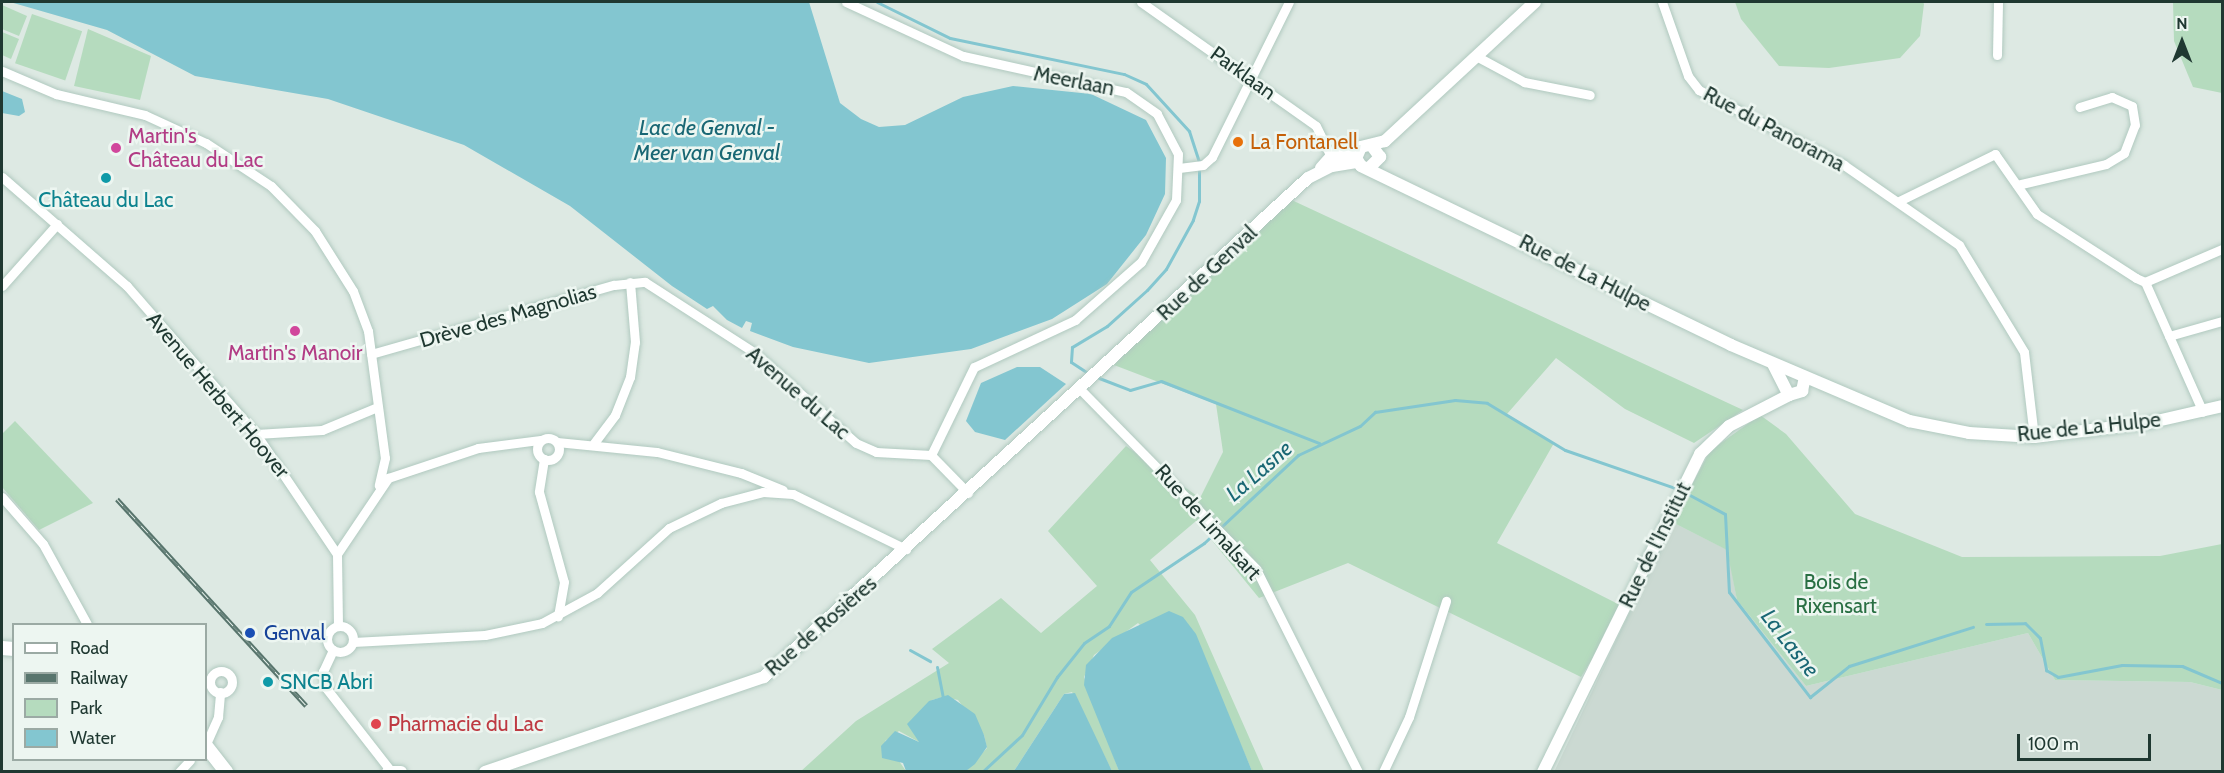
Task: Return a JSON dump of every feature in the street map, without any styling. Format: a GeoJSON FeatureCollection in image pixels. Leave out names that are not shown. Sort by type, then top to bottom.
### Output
{"type":"FeatureCollection","features":[{"type":"Feature","properties":{"kind":"main road"},"geometry":{"type":"LineString","coordinates":[[207,746],[226,771]]}},
{"type":"Feature","properties":{"kind":"street","name":"Meerlaan"},"geometry":{"type":"LineString","coordinates":[[846,2],[963,57],[1126,92],[1168,128],[1179,168],[1176,200],[1165,223],[1124,282],[1075,320],[1001,351],[964,379],[931,455]]}},
{"type":"Feature","properties":{"kind":"street","name":"Parklaan"},"geometry":{"type":"LineString","coordinates":[[1141,2],[1248,75],[1316,126],[1331,157]]}},
{"type":"Feature","properties":{"kind":"street"},"geometry":{"type":"LineString","coordinates":[[1179,168],[1203,165],[1212,157],[1248,75],[1289,2]]}},
{"type":"Feature","properties":{"kind":"street"},"geometry":{"type":"LineString","coordinates":[[1319,170],[1371,155],[1535,2]]}},
{"type":"Feature","properties":{"kind":"street","name":"Rue du Panorama"},"geometry":{"type":"LineString","coordinates":[[1662,2],[1688,76],[1699,90],[1786,132],[1899,201],[1959,245],[2008,319],[2027,363],[2034,437]]}},
{"type":"Feature","properties":{"kind":"street"},"geometry":{"type":"LineString","coordinates":[[1997,55],[2001,3]]}},
{"type":"Feature","properties":{"kind":"street"},"geometry":{"type":"LineString","coordinates":[[1476,57],[1524,82],[1590,95]]}},
{"type":"Feature","properties":{"kind":"street"},"geometry":{"type":"LineString","coordinates":[[2,71],[56,94],[145,115],[234,159],[294,208],[343,273],[371,354],[376,413],[385,458],[379,485],[337,554],[338,626],[327,639],[333,650]]}},
{"type":"Feature","properties":{"kind":"street"},"geometry":{"type":"LineString","coordinates":[[2017,185],[2106,164],[2124,153],[2135,125],[2132,106],[2112,97],[2080,107]]}},
{"type":"Feature","properties":{"kind":"street"},"geometry":{"type":"LineString","coordinates":[[1899,201],[1995,154],[2037,214],[2145,282],[2203,412]]}},
{"type":"Feature","properties":{"kind":"street"},"geometry":{"type":"LineString","coordinates":[[1331,157],[1371,155]]}},
{"type":"Feature","properties":{"kind":"street","name":"Rue de La Hulpe"},"geometry":{"type":"LineString","coordinates":[[1371,155],[1397,182],[1773,364],[1784,382],[1819,386],[1882,413],[1934,427],[2034,437],[2203,412],[2223,406]]}},
{"type":"Feature","properties":{"kind":"street","name":"Rue de Genval"},"geometry":{"type":"LineString","coordinates":[[1094,376],[1331,157]]}},
{"type":"Feature","properties":{"kind":"street","name":"Avenue Herbert Hoover"},"geometry":{"type":"LineString","coordinates":[[2,177],[127,286],[256,434],[337,554]]}},
{"type":"Feature","properties":{"kind":"street"},"geometry":{"type":"LineString","coordinates":[[2,286],[57,224]]}},
{"type":"Feature","properties":{"kind":"street"},"geometry":{"type":"LineString","coordinates":[[2145,282],[2223,249]]}},
{"type":"Feature","properties":{"kind":"street"},"geometry":{"type":"LineString","coordinates":[[594,443],[615,415],[630,377],[635,342],[630,282]]}},
{"type":"Feature","properties":{"kind":"street","name":"Drève des Magnolias"},"geometry":{"type":"LineString","coordinates":[[371,354],[630,282],[645,282]]}},
{"type":"Feature","properties":{"kind":"street","name":"Avenue du Lac"},"geometry":{"type":"LineString","coordinates":[[645,282],[755,353],[856,442],[876,452],[931,455]]}},
{"type":"Feature","properties":{"kind":"street"},"geometry":{"type":"LineString","coordinates":[[2169,336],[2223,321]]}},
{"type":"Feature","properties":{"kind":"street","name":"Rue de Rosières"},"geometry":{"type":"LineString","coordinates":[[485,771],[764,677],[1094,376]]}},
{"type":"Feature","properties":{"kind":"street"},"geometry":{"type":"LineString","coordinates":[[1784,382],[1804,383]]}},
{"type":"Feature","properties":{"kind":"street","name":"Rue de l'Institut"},"geometry":{"type":"LineString","coordinates":[[1543,771],[1571,722],[1700,454],[1729,426],[1775,399],[1784,382]]}},
{"type":"Feature","properties":{"kind":"street","name":"Rue de Limalsart"},"geometry":{"type":"LineString","coordinates":[[1080,389],[1205,513],[1259,574],[1358,771]]}},
{"type":"Feature","properties":{"kind":"street"},"geometry":{"type":"LineString","coordinates":[[256,434],[322,430],[376,413]]}},
{"type":"Feature","properties":{"kind":"street"},"geometry":{"type":"LineString","coordinates":[[379,485],[430,461],[513,443],[538,445],[557,442],[594,443],[702,463],[784,491],[906,549]]}},
{"type":"Feature","properties":{"kind":"street"},"geometry":{"type":"LineString","coordinates":[[557,442],[559,452]]}},
{"type":"Feature","properties":{"kind":"street"},"geometry":{"type":"LineString","coordinates":[[558,616],[564,582],[539,492],[547,460],[573,443]]}},
{"type":"Feature","properties":{"kind":"street"},"geometry":{"type":"LineString","coordinates":[[538,445],[547,460]]}},
{"type":"Feature","properties":{"kind":"street"},"geometry":{"type":"LineString","coordinates":[[931,455],[968,493]]}},
{"type":"Feature","properties":{"kind":"street"},"geometry":{"type":"LineString","coordinates":[[333,650],[345,651],[353,642],[509,633],[558,616],[597,594],[651,541],[695,514],[743,496],[784,491]]}},
{"type":"Feature","properties":{"kind":"street"},"geometry":{"type":"LineString","coordinates":[[2,497],[43,544],[86,623]]}},
{"type":"Feature","properties":{"kind":"street"},"geometry":{"type":"LineString","coordinates":[[1383,771],[1409,717],[1446,601]]}},
{"type":"Feature","properties":{"kind":"street"},"geometry":{"type":"LineString","coordinates":[[338,626],[350,630],[353,642]]}},
{"type":"Feature","properties":{"kind":"street"},"geometry":{"type":"LineString","coordinates":[[333,650],[323,671],[326,688],[393,771]]}},
{"type":"Feature","properties":{"kind":"street"},"geometry":{"type":"LineString","coordinates":[[207,743],[218,717],[220,692],[208,678],[221,671],[230,675],[230,688],[220,692]]}},
{"type":"Feature","properties":{"kind":"shaded area"},"geometry":{"type":"Polygon","coordinates":[[[1672,522],[1728,550],[1737,600],[1806,686],[2028,633],[2055,680],[2190,682],[2222,690],[2222,771],[1554,772],[1672,522]]]}},
{"type":"Feature","properties":{"kind":"green space"},"geometry":{"type":"Polygon","coordinates":[[[1735,2],[1923,2],[1924,4],[1920,36],[1900,58],[1829,68],[1779,66],[1741,19],[1735,2]]]}},
{"type":"Feature","properties":{"kind":"green space"},"geometry":{"type":"Polygon","coordinates":[[[2173,2],[2222,2],[2222,93],[2193,87],[2174,41],[2173,2]]]}},
{"type":"Feature","properties":{"kind":"green space"},"geometry":{"type":"Polygon","coordinates":[[[2,5],[27,16],[19,36],[2,29],[2,5]]]}},
{"type":"Feature","properties":{"kind":"green space"},"geometry":{"type":"Polygon","coordinates":[[[32,14],[82,31],[65,80],[15,63],[32,14]]]}},
{"type":"Feature","properties":{"kind":"green space"},"geometry":{"type":"Polygon","coordinates":[[[88,29],[151,56],[140,100],[74,86],[88,29]]]}},
{"type":"Feature","properties":{"kind":"green space"},"geometry":{"type":"Polygon","coordinates":[[[2,32],[19,39],[11,59],[2,55],[2,32]]]}},
{"type":"Feature","properties":{"kind":"green space"},"geometry":{"type":"Polygon","coordinates":[[[1283,196],[1743,410],[1694,443],[1625,409],[1556,358],[1507,414],[1554,443],[1497,543],[1624,607],[1581,677],[1348,563],[1259,598],[1196,521],[1150,560],[1195,615],[1264,771],[1252,771],[1227,713],[1138,623],[1094,655],[1084,677],[1119,771],[1112,771],[1072,692],[1064,694],[1014,771],[966,771],[987,748],[984,735],[958,700],[943,697],[932,700],[915,719],[919,742],[899,731],[885,741],[906,771],[800,772],[856,721],[949,663],[932,649],[1001,598],[1041,633],[1097,586],[1048,531],[1126,446],[1200,498],[1223,452],[1216,404],[1114,365],[1283,196]]]}},
{"type":"Feature","properties":{"kind":"green space","name":"Bois de Rixensart"},"geometry":{"type":"Polygon","coordinates":[[[1760,415],[1786,434],[1855,514],[1962,557],[2160,556],[2222,544],[2222,690],[2190,682],[2055,680],[2028,633],[1806,686],[1737,600],[1727,550],[1672,522],[1710,451],[1760,415]]]}},
{"type":"Feature","properties":{"kind":"green space"},"geometry":{"type":"Polygon","coordinates":[[[15,421],[93,503],[39,530],[2,487],[2,434],[15,421]]]}},
{"type":"Feature","properties":{"kind":"water","name":"Lac de Genval - Meer van Genval"},"geometry":{"type":"Polygon","coordinates":[[[10,2],[809,2],[840,103],[861,119],[879,127],[905,125],[963,97],[1013,86],[1091,94],[1146,120],[1166,158],[1165,194],[1146,235],[1107,284],[1052,319],[971,349],[869,363],[793,347],[750,331],[752,323],[746,321],[742,328],[727,320],[713,306],[707,309],[672,286],[570,206],[464,145],[328,99],[195,76],[107,30],[10,2]]]}},
{"type":"Feature","properties":{"kind":"water"},"geometry":{"type":"Polygon","coordinates":[[[2,91],[22,99],[25,112],[19,116],[2,113],[2,91]]]}},
{"type":"Feature","properties":{"kind":"water"},"geometry":{"type":"Polygon","coordinates":[[[1017,367],[1040,367],[1066,384],[1005,440],[975,432],[966,421],[981,383],[1017,367]]]}},
{"type":"Feature","properties":{"kind":"water"},"geometry":{"type":"Polygon","coordinates":[[[1169,611],[1183,617],[1196,634],[1252,771],[1119,771],[1084,685],[1086,665],[1112,638],[1169,611]]]}},
{"type":"Feature","properties":{"kind":"water"},"geometry":{"type":"Polygon","coordinates":[[[1075,693],[1112,771],[1014,771],[1064,694],[1075,693]]]}},
{"type":"Feature","properties":{"kind":"water"},"geometry":{"type":"Polygon","coordinates":[[[948,695],[975,714],[984,735],[987,747],[975,764],[966,771],[906,771],[903,763],[882,758],[881,746],[895,731],[919,742],[907,724],[929,701],[948,695]]]}},
{"type":"Feature","properties":{"kind":"waterway"},"geometry":{"type":"LineString","coordinates":[[877,2],[950,38],[1124,74],[1146,84],[1189,131],[1199,161],[1199,201],[1193,220],[1166,269],[1147,290],[1107,326],[1072,347],[1071,362],[1088,373]]}},
{"type":"Feature","properties":{"kind":"waterway"},"geometry":{"type":"LineString","coordinates":[[1099,378],[1130,390],[1161,381],[1319,443]]}},
{"type":"Feature","properties":{"kind":"waterway","name":"La Lasne"},"geometry":{"type":"LineString","coordinates":[[982,772],[1022,735],[1057,677],[1084,643],[1109,626],[1131,592],[1204,543],[1298,455],[1360,426],[1375,412],[1455,400],[1487,403],[1565,450],[1675,488]]}},
{"type":"Feature","properties":{"kind":"waterway","name":"La Lasne"},"geometry":{"type":"LineString","coordinates":[[1686,493],[1725,514],[1729,592],[1810,697],[1849,666],[1973,627]]}},
{"type":"Feature","properties":{"kind":"waterway","name":"La Lasne"},"geometry":{"type":"LineString","coordinates":[[1986,624],[2025,623],[2040,638],[2046,670],[2058,677],[2122,665],[2182,666],[2222,683]]}},
{"type":"Feature","properties":{"kind":"waterway"},"geometry":{"type":"LineString","coordinates":[[910,650],[930,661]]}},
{"type":"Feature","properties":{"kind":"waterway"},"geometry":{"type":"LineString","coordinates":[[937,667],[943,697]]}},
{"type":"Feature","properties":{"kind":"railway"},"geometry":{"type":"LineString","coordinates":[[117,499],[306,705]]}},
{"type":"Feature","properties":{"kind":"place","name":"La Fontanell"},"geometry":{"type":"Point","coordinates":[1238,142]}},
{"type":"Feature","properties":{"kind":"place","name":"Martin's Château du Lac"},"geometry":{"type":"Point","coordinates":[116,148]}},
{"type":"Feature","properties":{"kind":"place","name":"Château du Lac"},"geometry":{"type":"Point","coordinates":[106,178]}},
{"type":"Feature","properties":{"kind":"place","name":"Martin's Manoir"},"geometry":{"type":"Point","coordinates":[295,331]}},
{"type":"Feature","properties":{"kind":"place","name":"Genval"},"geometry":{"type":"Point","coordinates":[250,633]}},
{"type":"Feature","properties":{"kind":"place","name":"SNCB Abri"},"geometry":{"type":"Point","coordinates":[268,682]}},
{"type":"Feature","properties":{"kind":"place","name":"Pharmacie du Lac"},"geometry":{"type":"Point","coordinates":[376,724]}}]}
